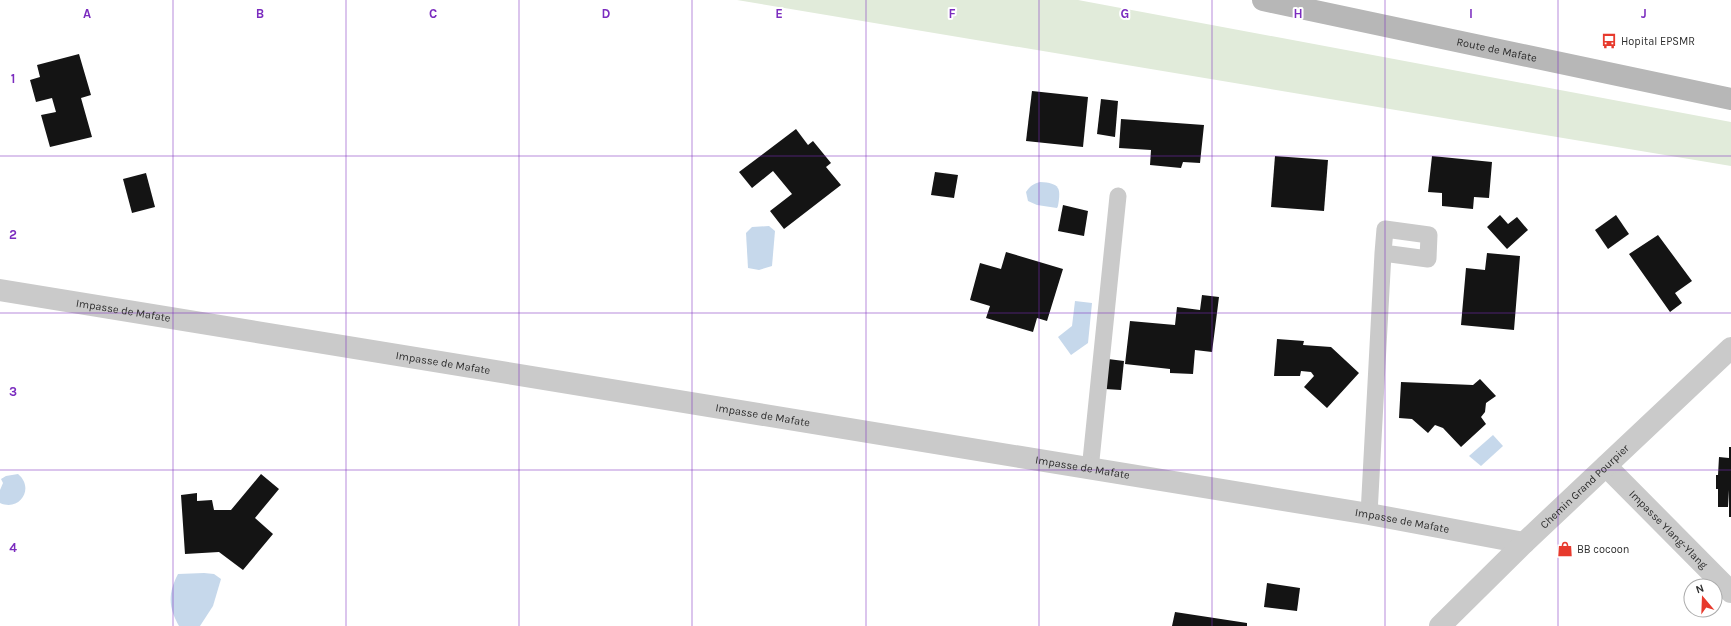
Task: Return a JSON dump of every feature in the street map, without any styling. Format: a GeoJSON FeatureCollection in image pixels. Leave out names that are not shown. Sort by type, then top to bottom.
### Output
{"type":"FeatureCollection","features":[{"type":"Feature","properties":{"kind":"main road","name":"Route de Mafate"},"geometry":{"type":"LineString","coordinates":[[1263,0],[1731,99]]}},
{"type":"Feature","properties":{"kind":"street","name":"Impasse de Mafate"},"geometry":{"type":"LineString","coordinates":[[0,290],[1090,470],[1368,514],[1524,543]]}},
{"type":"Feature","properties":{"kind":"street","name":"Chemin Grand Pourpier"},"geometry":{"type":"LineString","coordinates":[[1440,626],[1524,543],[1731,348]]}},
{"type":"Feature","properties":{"kind":"street","name":"Impasse Ylang-Ylang"},"geometry":{"type":"LineString","coordinates":[[1606,466],[1731,592]]}},
{"type":"Feature","properties":{"kind":"lane"},"geometry":{"type":"LineString","coordinates":[[1090,470],[1118,196]]}},
{"type":"Feature","properties":{"kind":"lane"},"geometry":{"type":"LineString","coordinates":[[1368,514],[1383,253]]}},
{"type":"Feature","properties":{"kind":"green space"},"geometry":{"type":"Polygon","coordinates":[[[737,0],[1078,0],[1731,122],[1731,166],[737,0]]]}},
{"type":"Feature","properties":{"kind":"water"},"geometry":{"type":"Polygon","coordinates":[[[1040,182],[1055,185],[1058,188],[1059,195],[1057,208],[1037,205],[1028,201],[1026,192],[1029,188],[1040,182]]]}},
{"type":"Feature","properties":{"kind":"water"},"geometry":{"type":"Polygon","coordinates":[[[769,226],[775,231],[772,266],[759,270],[748,268],[746,233],[752,227],[769,226]]]}},
{"type":"Feature","properties":{"kind":"water"},"geometry":{"type":"Polygon","coordinates":[[[1075,301],[1092,303],[1088,343],[1071,355],[1058,337],[1072,326],[1075,301]]]}},
{"type":"Feature","properties":{"kind":"water"},"geometry":{"type":"Polygon","coordinates":[[[1493,435],[1503,446],[1481,466],[1469,456],[1493,435]]]}},
{"type":"Feature","properties":{"kind":"water"},"geometry":{"type":"Polygon","coordinates":[[[18,474],[23,480],[25,486],[23,497],[14,504],[7,505],[0,503],[0,490],[3,483],[1,479],[6,476],[18,474]]]}},
{"type":"Feature","properties":{"kind":"water"},"geometry":{"type":"Polygon","coordinates":[[[178,574],[214,574],[221,579],[213,606],[200,626],[179,626],[171,606],[172,587],[178,574]]]}},
{"type":"Feature","properties":{"kind":"building"},"geometry":{"type":"Polygon","coordinates":[[[79,54],[91,95],[81,98],[92,137],[50,147],[41,115],[56,112],[52,98],[36,102],[30,80],[40,77],[37,65],[79,54]]]}},
{"type":"Feature","properties":{"kind":"building"},"geometry":{"type":"Polygon","coordinates":[[[1032,91],[1088,97],[1083,147],[1026,141],[1032,91]]]}},
{"type":"Feature","properties":{"kind":"building"},"geometry":{"type":"Polygon","coordinates":[[[1101,99],[1118,101],[1115,137],[1097,134],[1101,99]]]}},
{"type":"Feature","properties":{"kind":"building"},"geometry":{"type":"Polygon","coordinates":[[[1121,119],[1204,125],[1200,163],[1183,162],[1181,168],[1150,165],[1151,150],[1119,148],[1121,119]]]}},
{"type":"Feature","properties":{"kind":"building"},"geometry":{"type":"Polygon","coordinates":[[[796,129],[808,145],[813,141],[831,163],[826,167],[841,185],[784,229],[770,211],[792,194],[773,171],[752,188],[739,172],[796,129]]]}},
{"type":"Feature","properties":{"kind":"building"},"geometry":{"type":"Polygon","coordinates":[[[1275,156],[1328,160],[1324,211],[1271,207],[1275,156]]]}},
{"type":"Feature","properties":{"kind":"building"},"geometry":{"type":"Polygon","coordinates":[[[1432,156],[1492,162],[1489,198],[1474,197],[1473,209],[1442,206],[1442,193],[1428,192],[1432,156]]]}},
{"type":"Feature","properties":{"kind":"building"},"geometry":{"type":"Polygon","coordinates":[[[935,172],[958,175],[954,198],[931,195],[935,172]]]}},
{"type":"Feature","properties":{"kind":"building"},"geometry":{"type":"Polygon","coordinates":[[[146,173],[155,207],[132,213],[123,179],[146,173]]]}},
{"type":"Feature","properties":{"kind":"building"},"geometry":{"type":"Polygon","coordinates":[[[1063,205],[1088,211],[1084,236],[1058,231],[1063,205]]]}},
{"type":"Feature","properties":{"kind":"building"},"geometry":{"type":"Polygon","coordinates":[[[1500,215],[1508,224],[1517,217],[1528,230],[1507,249],[1487,227],[1500,215]]]}},
{"type":"Feature","properties":{"kind":"building"},"geometry":{"type":"Polygon","coordinates":[[[1616,215],[1629,234],[1608,249],[1595,230],[1616,215]]]}},
{"type":"Feature","properties":{"kind":"building"},"geometry":{"type":"Polygon","coordinates":[[[1658,235],[1692,281],[1675,293],[1682,303],[1670,312],[1629,254],[1658,235]]]}},
{"type":"Feature","properties":{"kind":"building"},"geometry":{"type":"Polygon","coordinates":[[[1006,252],[1063,269],[1047,321],[1037,318],[1033,332],[986,318],[990,306],[970,300],[980,263],[1001,269],[1006,252]]]}},
{"type":"Feature","properties":{"kind":"building"},"geometry":{"type":"Polygon","coordinates":[[[1487,253],[1520,256],[1514,330],[1461,325],[1466,268],[1485,270],[1487,253]]]}},
{"type":"Feature","properties":{"kind":"building"},"geometry":{"type":"Polygon","coordinates":[[[1202,295],[1219,297],[1212,352],[1195,350],[1193,374],[1170,373],[1170,369],[1125,364],[1130,321],[1175,325],[1177,307],[1200,310],[1202,295]]]}},
{"type":"Feature","properties":{"kind":"building"},"geometry":{"type":"Polygon","coordinates":[[[1277,339],[1304,341],[1303,345],[1331,347],[1359,373],[1327,408],[1304,387],[1314,376],[1311,372],[1301,371],[1300,376],[1274,376],[1277,339]]]}},
{"type":"Feature","properties":{"kind":"building"},"geometry":{"type":"Polygon","coordinates":[[[1108,359],[1124,361],[1121,390],[1105,389],[1108,359]]]}},
{"type":"Feature","properties":{"kind":"building"},"geometry":{"type":"Polygon","coordinates":[[[1480,379],[1496,396],[1486,403],[1485,412],[1481,417],[1486,424],[1461,447],[1443,428],[1435,425],[1428,433],[1412,419],[1399,418],[1401,382],[1473,385],[1480,379]]]}},
{"type":"Feature","properties":{"kind":"building"},"geometry":{"type":"Polygon","coordinates":[[[1729,447],[1731,447],[1731,517],[1729,517],[1729,490],[1728,507],[1718,507],[1718,489],[1716,489],[1716,475],[1718,475],[1719,457],[1729,458],[1729,447]]]}},
{"type":"Feature","properties":{"kind":"building"},"geometry":{"type":"Polygon","coordinates":[[[261,474],[279,489],[255,518],[273,534],[243,570],[219,552],[185,554],[181,495],[197,493],[197,501],[212,500],[214,510],[231,510],[261,474]]]}},
{"type":"Feature","properties":{"kind":"building"},"geometry":{"type":"Polygon","coordinates":[[[1267,583],[1300,588],[1297,611],[1264,607],[1267,583]]]}},
{"type":"Feature","properties":{"kind":"building"},"geometry":{"type":"Polygon","coordinates":[[[1175,612],[1247,623],[1247,626],[1172,626],[1175,612]]]}},
{"type":"Feature","properties":{"kind":"place","name":"Hopital EPSMR"},"geometry":{"type":"Point","coordinates":[1609,41]}},
{"type":"Feature","properties":{"kind":"place","name":"BB cocoon"},"geometry":{"type":"Point","coordinates":[1565,549]}}]}
